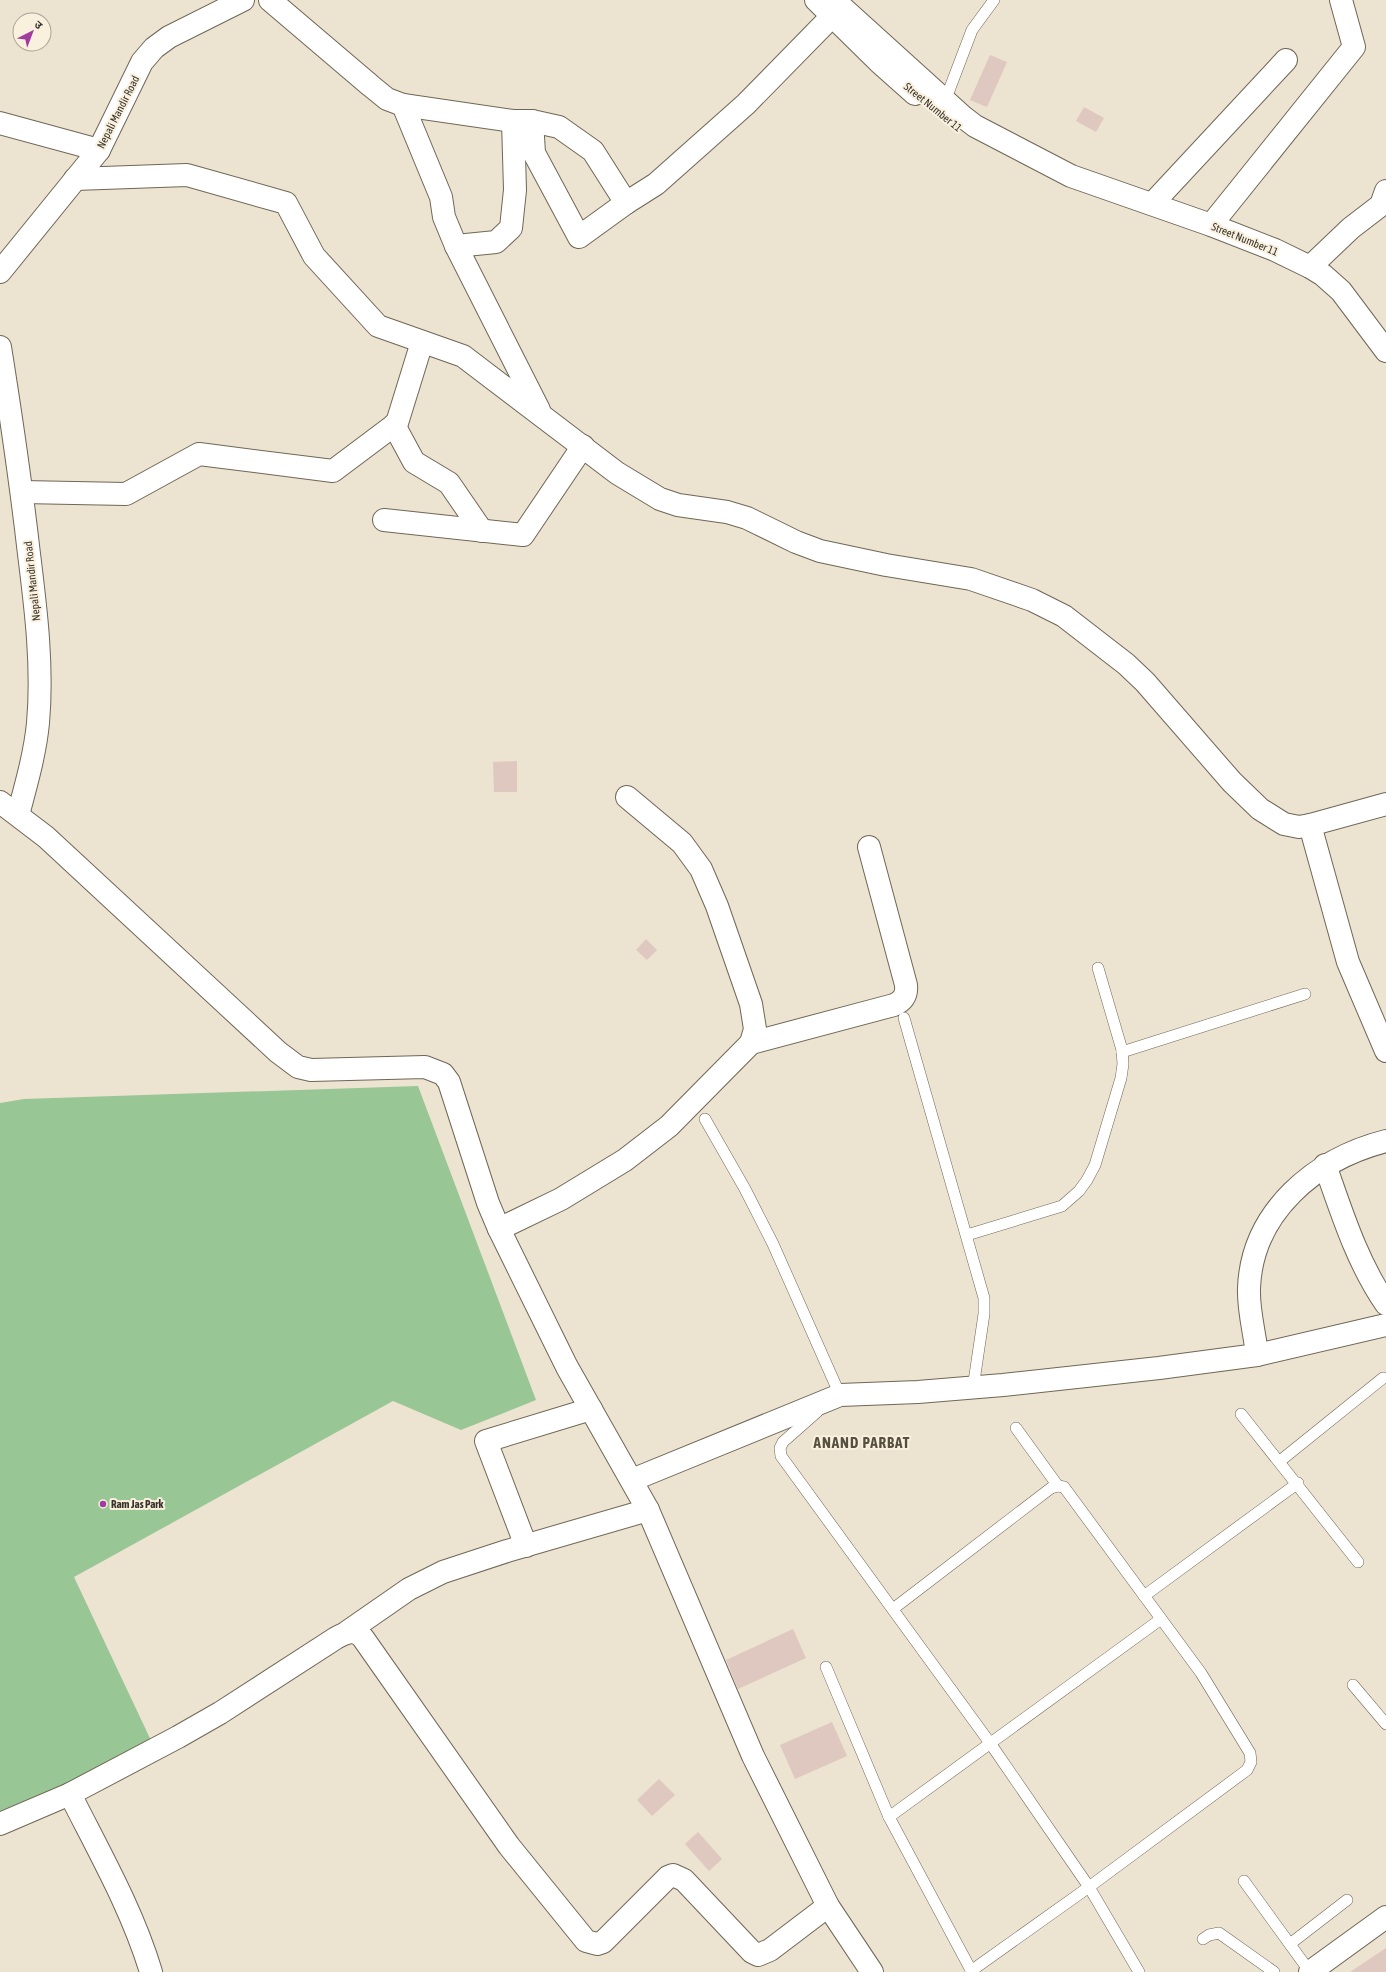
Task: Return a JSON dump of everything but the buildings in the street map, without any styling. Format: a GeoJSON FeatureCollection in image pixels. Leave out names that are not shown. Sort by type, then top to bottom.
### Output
{"type":"FeatureCollection","features":[{"type":"Feature","properties":{"kind":"street","name":"Nepali Mandir Road"},"geometry":{"type":"LineString","coordinates":[[0,272],[99,150],[142,62],[154,48],[169,37],[243,0]]}},
{"type":"Feature","properties":{"kind":"street"},"geometry":{"type":"LineString","coordinates":[[270,0],[388,99],[403,105],[558,127],[593,151],[626,203]]}},
{"type":"Feature","properties":{"kind":"street","name":"Street Number 11"},"geometry":{"type":"LineString","coordinates":[[816,0],[838,6],[975,126],[1071,176],[1153,203],[1275,250],[1323,275],[1341,291],[1386,351]]}},
{"type":"Feature","properties":{"kind":"street"},"geometry":{"type":"LineString","coordinates":[[1211,225],[1354,47],[1341,0]]}},
{"type":"Feature","properties":{"kind":"street"},"geometry":{"type":"LineString","coordinates":[[522,121],[534,153],[580,237],[626,203],[656,184],[746,104],[838,6]]}},
{"type":"Feature","properties":{"kind":"street","name":"Street Number 11"},"geometry":{"type":"LineString","coordinates":[[838,6],[879,62],[940,116],[985,146],[1017,164],[1046,176],[1071,176]]}},
{"type":"Feature","properties":{"kind":"street"},"geometry":{"type":"LineString","coordinates":[[1153,203],[1286,60]]}},
{"type":"Feature","properties":{"kind":"street"},"geometry":{"type":"LineString","coordinates":[[403,105],[441,197],[444,217],[456,246],[541,415]]}},
{"type":"Feature","properties":{"kind":"street"},"geometry":{"type":"LineString","coordinates":[[456,246],[496,242],[511,228],[522,121]]}},
{"type":"Feature","properties":{"kind":"street"},"geometry":{"type":"LineString","coordinates":[[0,123],[99,150]]}},
{"type":"Feature","properties":{"kind":"street"},"geometry":{"type":"LineString","coordinates":[[75,179],[187,174],[286,203],[314,256],[378,326],[463,356],[617,472],[660,499],[678,505],[747,518],[796,542],[839,556],[971,579],[1032,600],[1057,613],[1092,637],[1145,682],[1232,782],[1260,809],[1284,824],[1299,827],[1310,825],[1386,804]]}},
{"type":"Feature","properties":{"kind":"street"},"geometry":{"type":"LineString","coordinates":[[1310,267],[1351,228],[1381,205],[1386,191]]}},
{"type":"Feature","properties":{"kind":"street"},"geometry":{"type":"LineString","coordinates":[[22,492],[126,494],[199,454],[333,471],[397,423],[422,342]]}},
{"type":"Feature","properties":{"kind":"street","name":"Nepali Mandir Road"},"geometry":{"type":"LineString","coordinates":[[0,346],[22,492],[34,592],[40,687],[38,724],[34,748],[18,815]]}},
{"type":"Feature","properties":{"kind":"street"},"geometry":{"type":"LineString","coordinates":[[394,425],[414,462],[449,483],[482,531]]}},
{"type":"Feature","properties":{"kind":"street"},"geometry":{"type":"LineString","coordinates":[[384,520],[523,535],[583,446]]}},
{"type":"Feature","properties":{"kind":"street"},"geometry":{"type":"LineString","coordinates":[[499,1229],[561,1199],[625,1160],[669,1126],[751,1043],[755,1029],[751,1004],[718,906],[701,869],[682,843],[627,797]]}},
{"type":"Feature","properties":{"kind":"street"},"geometry":{"type":"LineString","coordinates":[[0,802],[46,837],[246,1023],[298,1067],[311,1070],[426,1067],[443,1074],[449,1082],[488,1203],[499,1229],[560,1354],[648,1510],[753,1756],[828,1906],[872,1972]]}},
{"type":"Feature","properties":{"kind":"street"},"geometry":{"type":"LineString","coordinates":[[1310,825],[1348,962],[1386,1051]]}},
{"type":"Feature","properties":{"kind":"street"},"geometry":{"type":"LineString","coordinates":[[751,1043],[894,1005],[904,998],[906,985],[869,847]]}},
{"type":"Feature","properties":{"kind":"street"},"geometry":{"type":"LineString","coordinates":[[1257,1355],[1249,1290],[1251,1266],[1266,1227],[1295,1188],[1325,1166],[1364,1147],[1386,1142]]}},
{"type":"Feature","properties":{"kind":"street"},"geometry":{"type":"LineString","coordinates":[[1325,1166],[1352,1241],[1386,1304]]}},
{"type":"Feature","properties":{"kind":"street"},"geometry":{"type":"LineString","coordinates":[[632,1480],[836,1397],[973,1388],[1159,1368],[1257,1355],[1386,1325]]}},
{"type":"Feature","properties":{"kind":"street"},"geometry":{"type":"LineString","coordinates":[[526,1546],[486,1441],[591,1409]]}},
{"type":"Feature","properties":{"kind":"street"},"geometry":{"type":"LineString","coordinates":[[0,1824],[70,1794],[178,1737],[348,1632],[423,1581],[443,1572],[648,1510]]}},
{"type":"Feature","properties":{"kind":"street"},"geometry":{"type":"LineString","coordinates":[[348,1632],[359,1634],[508,1846],[586,1941],[597,1944],[603,1942],[668,1877],[674,1875],[684,1880],[752,1952],[758,1955],[770,1950],[828,1906]]}},
{"type":"Feature","properties":{"kind":"street"},"geometry":{"type":"LineString","coordinates":[[70,1794],[131,1917],[143,1945],[151,1972]]}},
{"type":"Feature","properties":{"kind":"street"},"geometry":{"type":"LineString","coordinates":[[1310,1972],[1386,1917]]}},
{"type":"Feature","properties":{"kind":"lane"},"geometry":{"type":"LineString","coordinates":[[945,101],[972,30],[994,0]]}},
{"type":"Feature","properties":{"kind":"lane"},"geometry":{"type":"LineString","coordinates":[[967,1235],[1062,1206],[1079,1191],[1095,1165],[1118,1091],[1123,1064],[1122,1052],[1098,968]]}},
{"type":"Feature","properties":{"kind":"lane"},"geometry":{"type":"LineString","coordinates":[[1122,1052],[1305,994]]}},
{"type":"Feature","properties":{"kind":"lane"},"geometry":{"type":"LineString","coordinates":[[904,1018],[984,1298],[984,1314],[973,1388]]}},
{"type":"Feature","properties":{"kind":"lane"},"geometry":{"type":"LineString","coordinates":[[706,1119],[745,1189],[773,1244],[836,1397],[783,1442],[780,1448],[781,1456],[990,1743],[1089,1887],[1139,1972]]}},
{"type":"Feature","properties":{"kind":"lane"},"geometry":{"type":"LineString","coordinates":[[1280,1461],[1383,1378]]}},
{"type":"Feature","properties":{"kind":"lane"},"geometry":{"type":"LineString","coordinates":[[1241,1414],[1298,1483],[1358,1562]]}},
{"type":"Feature","properties":{"kind":"lane"},"geometry":{"type":"LineString","coordinates":[[1016,1428],[1058,1486]]}},
{"type":"Feature","properties":{"kind":"lane"},"geometry":{"type":"LineString","coordinates":[[1144,1596],[1298,1483]]}},
{"type":"Feature","properties":{"kind":"lane"},"geometry":{"type":"LineString","coordinates":[[826,1667],[889,1817],[971,1971],[1089,1887],[1247,1770],[1251,1762],[1250,1752],[1201,1673],[1064,1487],[1058,1486],[1051,1488],[893,1609]]}},
{"type":"Feature","properties":{"kind":"lane"},"geometry":{"type":"LineString","coordinates":[[889,1817],[1161,1619]]}},
{"type":"Feature","properties":{"kind":"lane"},"geometry":{"type":"LineString","coordinates":[[1353,1685],[1386,1724]]}},
{"type":"Feature","properties":{"kind":"lane"},"geometry":{"type":"LineString","coordinates":[[1244,1881],[1310,1972]]}},
{"type":"Feature","properties":{"kind":"lane"},"geometry":{"type":"LineString","coordinates":[[1290,1944],[1347,1900]]}},
{"type":"Feature","properties":{"kind":"lane"},"geometry":{"type":"LineString","coordinates":[[1203,1939],[1209,1935],[1219,1933],[1274,1972]]}},
{"type":"Feature","properties":{"kind":"green space","name":"Ram Jas Park"},"geometry":{"type":"Polygon","coordinates":[[[418,1086],[536,1400],[461,1430],[393,1401],[74,1577],[155,1749],[0,1819],[0,1103],[24,1099],[418,1086]]]}},
{"type":"Feature","properties":{"kind":"place","name":"Ram Jas Park"},"geometry":{"type":"Point","coordinates":[103,1504]}},
{"type":"Feature","properties":{"kind":"district","name":"ANAND PARBAT"},"geometry":{"type":"Point","coordinates":[862,1443]}}]}
